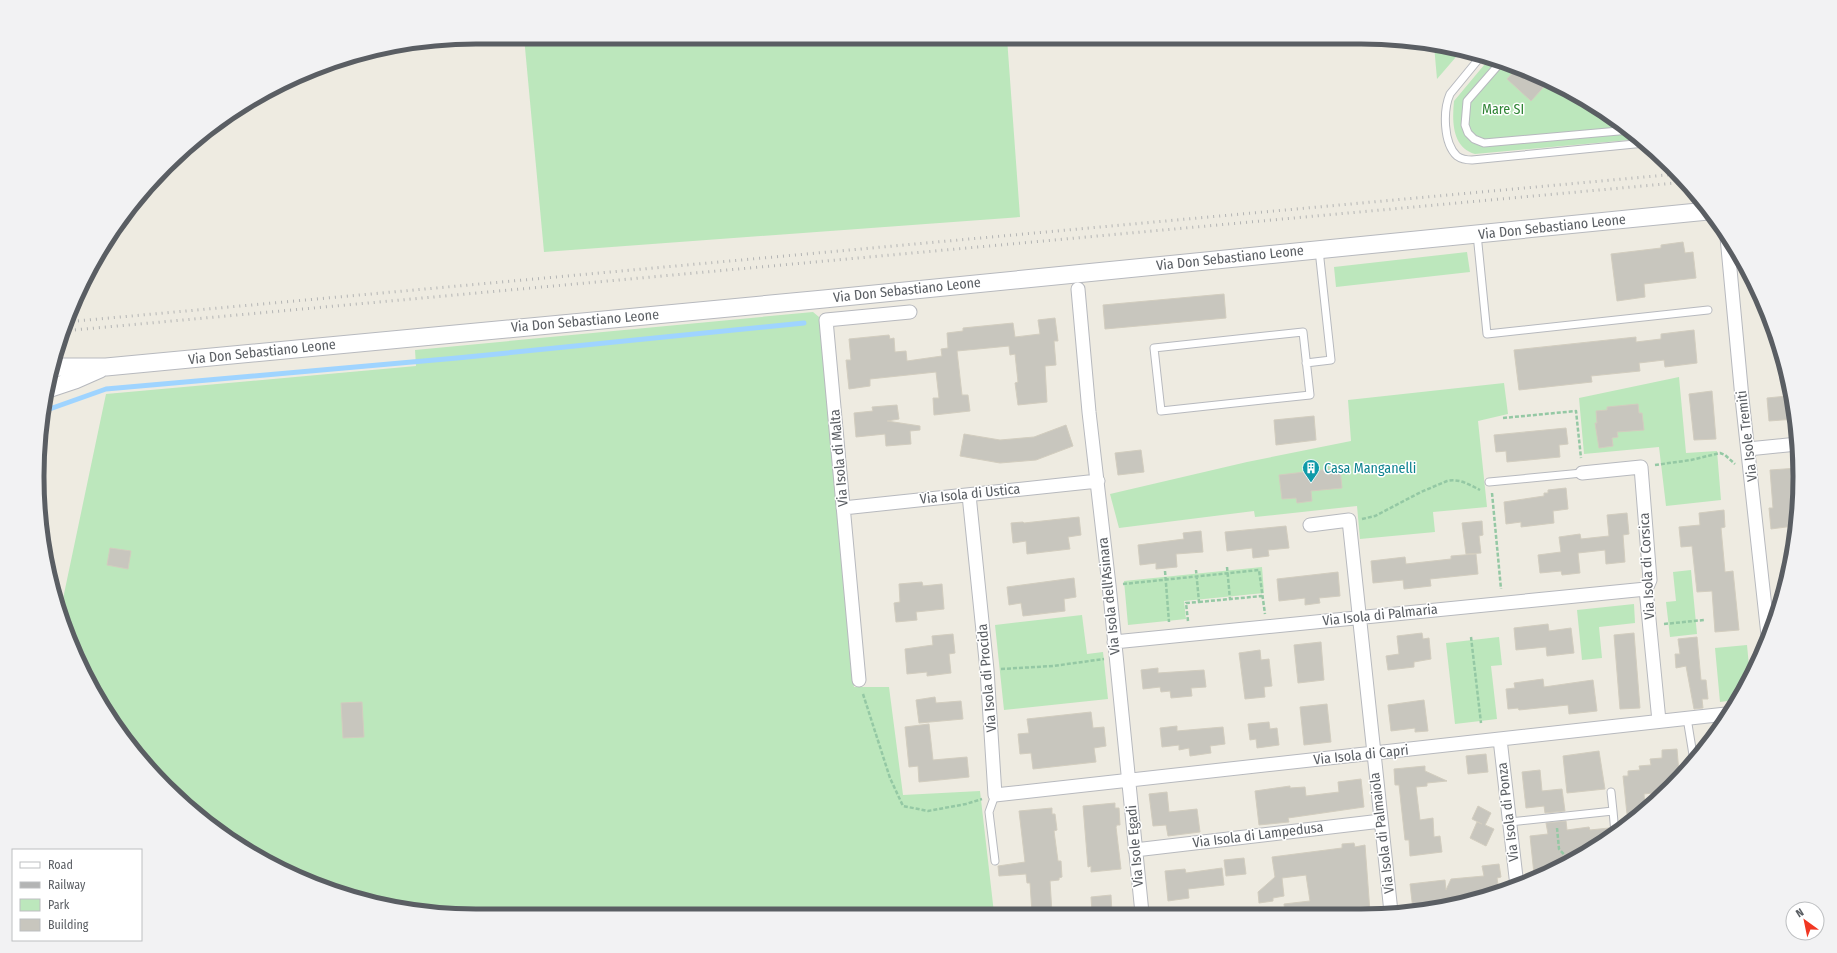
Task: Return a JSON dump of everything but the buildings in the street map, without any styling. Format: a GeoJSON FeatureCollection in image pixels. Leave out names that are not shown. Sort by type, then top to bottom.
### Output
{"type":"FeatureCollection","features":[{"type":"Feature","properties":{"kind":"street","name":"Via Don Sebastiano Leone"},"geometry":{"type":"LineString","coordinates":[[58,367],[106,367],[1703,212]]}},
{"type":"Feature","properties":{"kind":"street","name":"Via Isole Tremiti"},"geometry":{"type":"LineString","coordinates":[[1728,249],[1767,624]]}},
{"type":"Feature","properties":{"kind":"street","name":"Via Isola dell'Asinara"},"geometry":{"type":"LineString","coordinates":[[1078,289],[1089,409],[1098,481],[1129,780]]}},
{"type":"Feature","properties":{"kind":"street","name":"Via Isola di Malta"},"geometry":{"type":"LineString","coordinates":[[859,680],[826,320],[910,312]]}},
{"type":"Feature","properties":{"kind":"street","name":"Via Don Sebastiano Leone"},"geometry":{"type":"LineString","coordinates":[[53,387],[106,367]]}},
{"type":"Feature","properties":{"kind":"street"},"geometry":{"type":"LineString","coordinates":[[1748,449],[1792,445]]}},
{"type":"Feature","properties":{"kind":"street","name":"Via Isola di Corsica"},"geometry":{"type":"LineString","coordinates":[[1582,473],[1641,467],[1650,580],[1646,588],[1659,721]]}},
{"type":"Feature","properties":{"kind":"street","name":"Via Isola di Ustica"},"geometry":{"type":"LineString","coordinates":[[843,508],[1098,481]]}},
{"type":"Feature","properties":{"kind":"street","name":"Via Isola di Procida"},"geometry":{"type":"LineString","coordinates":[[969,495],[987,670],[996,795]]}},
{"type":"Feature","properties":{"kind":"street"},"geometry":{"type":"LineString","coordinates":[[1310,525],[1349,520]]}},
{"type":"Feature","properties":{"kind":"street","name":"Via Isola di Palmaiola"},"geometry":{"type":"LineString","coordinates":[[1349,520],[1358,616],[1391,908]]}},
{"type":"Feature","properties":{"kind":"street","name":"Via Isola di Palmaria"},"geometry":{"type":"LineString","coordinates":[[1114,642],[1358,616],[1646,588]]}},
{"type":"Feature","properties":{"kind":"street","name":"Via Isola di Capri"},"geometry":{"type":"LineString","coordinates":[[996,795],[1722,714]]}},
{"type":"Feature","properties":{"kind":"street","name":"Via Isola di Ponza"},"geometry":{"type":"LineString","coordinates":[[1500,739],[1516,880]]}},
{"type":"Feature","properties":{"kind":"street","name":"Via Isole Egadi"},"geometry":{"type":"LineString","coordinates":[[1129,780],[1142,909]]}},
{"type":"Feature","properties":{"kind":"street","name":"Via Isola di Lampedusa"},"geometry":{"type":"LineString","coordinates":[[1135,850],[1381,821]]}},
{"type":"Feature","properties":{"kind":"lane"},"geometry":{"type":"LineString","coordinates":[[1478,61],[1448,99],[1446,115],[1448,139],[1452,149],[1461,158],[1472,160],[1638,145]]}},
{"type":"Feature","properties":{"kind":"lane"},"geometry":{"type":"LineString","coordinates":[[1497,66],[1467,101],[1465,125],[1468,133],[1474,139],[1484,143],[1621,131]]}},
{"type":"Feature","properties":{"kind":"lane"},"geometry":{"type":"LineString","coordinates":[[1477,234],[1487,334],[1708,310]]}},
{"type":"Feature","properties":{"kind":"lane"},"geometry":{"type":"LineString","coordinates":[[1306,363],[1331,360],[1318,250]]}},
{"type":"Feature","properties":{"kind":"lane"},"geometry":{"type":"LineString","coordinates":[[1303,332],[1306,363],[1310,395],[1161,411],[1154,348],[1303,332]]}},
{"type":"Feature","properties":{"kind":"lane","name":"Via Isola di Corsica"},"geometry":{"type":"LineString","coordinates":[[1490,486],[1582,473]]}},
{"type":"Feature","properties":{"kind":"lane"},"geometry":{"type":"LineString","coordinates":[[1687,718],[1693,754]]}},
{"type":"Feature","properties":{"kind":"lane"},"geometry":{"type":"LineString","coordinates":[[1611,792],[1614,827]]}},
{"type":"Feature","properties":{"kind":"lane","name":"Via Isola di Procida"},"geometry":{"type":"LineString","coordinates":[[995,861],[989,812],[996,795]]}},
{"type":"Feature","properties":{"kind":"lane"},"geometry":{"type":"LineString","coordinates":[[1510,822],[1613,811]]}},
{"type":"Feature","properties":{"kind":"path"},"geometry":{"type":"LineString","coordinates":[[1503,418],[1576,411],[1582,473]]}},
{"type":"Feature","properties":{"kind":"path"},"geometry":{"type":"LineString","coordinates":[[1664,464],[1720,453],[1725,455],[1737,466]]}},
{"type":"Feature","properties":{"kind":"path"},"geometry":{"type":"LineString","coordinates":[[1349,520],[1366,519],[1376,516],[1421,492],[1451,480],[1464,483],[1484,492]]}},
{"type":"Feature","properties":{"kind":"path"},"geometry":{"type":"LineString","coordinates":[[1490,486],[1500,589],[1506,588]]}},
{"type":"Feature","properties":{"kind":"path"},"geometry":{"type":"LineString","coordinates":[[1227,567],[1230,599]]}},
{"type":"Feature","properties":{"kind":"path"},"geometry":{"type":"LineString","coordinates":[[1196,570],[1199,602]]}},
{"type":"Feature","properties":{"kind":"path"},"geometry":{"type":"LineString","coordinates":[[1124,584],[1259,570],[1263,597],[1186,603],[1188,623],[1182,623]]}},
{"type":"Feature","properties":{"kind":"path"},"geometry":{"type":"LineString","coordinates":[[1165,571],[1170,624],[1176,624]]}},
{"type":"Feature","properties":{"kind":"path"},"geometry":{"type":"LineString","coordinates":[[1649,625],[1704,620]]}},
{"type":"Feature","properties":{"kind":"path"},"geometry":{"type":"LineString","coordinates":[[1471,637],[1481,723]]}},
{"type":"Feature","properties":{"kind":"path"},"geometry":{"type":"LineString","coordinates":[[987,670],[1025,666],[1053,666],[1116,658]]}},
{"type":"Feature","properties":{"kind":"path"},"geometry":{"type":"LineString","coordinates":[[859,680],[890,778],[902,806],[928,811],[966,804],[996,795]]}},
{"type":"Feature","properties":{"kind":"path"},"geometry":{"type":"LineString","coordinates":[[1557,821],[1559,849],[1566,856]]}},
{"type":"Feature","properties":{"kind":"green space"},"geometry":{"type":"Polygon","coordinates":[[[525,44],[1007,44],[1020,217],[544,252],[525,44]]]}},
{"type":"Feature","properties":{"kind":"green space"},"geometry":{"type":"Polygon","coordinates":[[[1434,50],[1457,55],[1437,79],[1434,50]]]}},
{"type":"Feature","properties":{"kind":"green space","name":"Mare SI"},"geometry":{"type":"Polygon","coordinates":[[[1486,63],[1526,77],[1577,102],[1632,140],[1475,154],[1467,151],[1462,146],[1455,133],[1453,117],[1454,101],[1486,63]]]}},
{"type":"Feature","properties":{"kind":"green space"},"geometry":{"type":"Polygon","coordinates":[[[1467,252],[1470,272],[1336,287],[1334,267],[1467,252]]]}},
{"type":"Feature","properties":{"kind":"green space"},"geometry":{"type":"Polygon","coordinates":[[[813,312],[819,317],[854,687],[889,687],[903,795],[980,791],[994,909],[476,909],[420,905],[392,901],[365,894],[337,886],[311,876],[260,851],[213,820],[191,802],[151,762],[117,717],[89,668],[77,642],[63,601],[106,394],[416,366],[415,350],[813,312]]]}},
{"type":"Feature","properties":{"kind":"green space"},"geometry":{"type":"Polygon","coordinates":[[[1679,377],[1686,453],[1717,451],[1721,500],[1666,506],[1659,447],[1584,454],[1579,398],[1679,377]]]}},
{"type":"Feature","properties":{"kind":"green space"},"geometry":{"type":"Polygon","coordinates":[[[1504,383],[1508,414],[1478,421],[1487,507],[1433,512],[1435,532],[1360,539],[1357,506],[1255,517],[1254,511],[1119,528],[1110,494],[1247,462],[1351,441],[1348,400],[1504,383]]]}},
{"type":"Feature","properties":{"kind":"green space"},"geometry":{"type":"Polygon","coordinates":[[[1262,567],[1264,593],[1184,601],[1186,619],[1128,625],[1124,581],[1262,567]]]}},
{"type":"Feature","properties":{"kind":"green space"},"geometry":{"type":"Polygon","coordinates":[[[1691,570],[1697,634],[1670,637],[1666,602],[1676,601],[1673,572],[1691,570]]]}},
{"type":"Feature","properties":{"kind":"green space"},"geometry":{"type":"Polygon","coordinates":[[[1634,604],[1635,623],[1599,627],[1602,658],[1582,660],[1577,610],[1634,604]]]}},
{"type":"Feature","properties":{"kind":"green space"},"geometry":{"type":"Polygon","coordinates":[[[1082,615],[1087,654],[1103,652],[1108,699],[1004,710],[995,625],[1082,615]]]}},
{"type":"Feature","properties":{"kind":"green space"},"geometry":{"type":"Polygon","coordinates":[[[1499,637],[1502,665],[1491,666],[1497,719],[1455,724],[1446,643],[1499,637]]]}},
{"type":"Feature","properties":{"kind":"green space"},"geometry":{"type":"Polygon","coordinates":[[[1747,645],[1749,666],[1730,701],[1720,702],[1715,648],[1747,645]]]}},
{"type":"Feature","properties":{"kind":"waterway"},"geometry":{"type":"LineString","coordinates":[[50,409],[106,389],[457,358],[804,323]]}},
{"type":"Feature","properties":{"kind":"railway"},"geometry":{"type":"LineString","coordinates":[[73,321],[1670,175]]}},
{"type":"Feature","properties":{"kind":"railway"},"geometry":{"type":"LineString","coordinates":[[70,330],[1678,183]]}},
{"type":"Feature","properties":{"kind":"place","name":"Casa Manganelli"},"geometry":{"type":"Point","coordinates":[1311,483]}}]}
